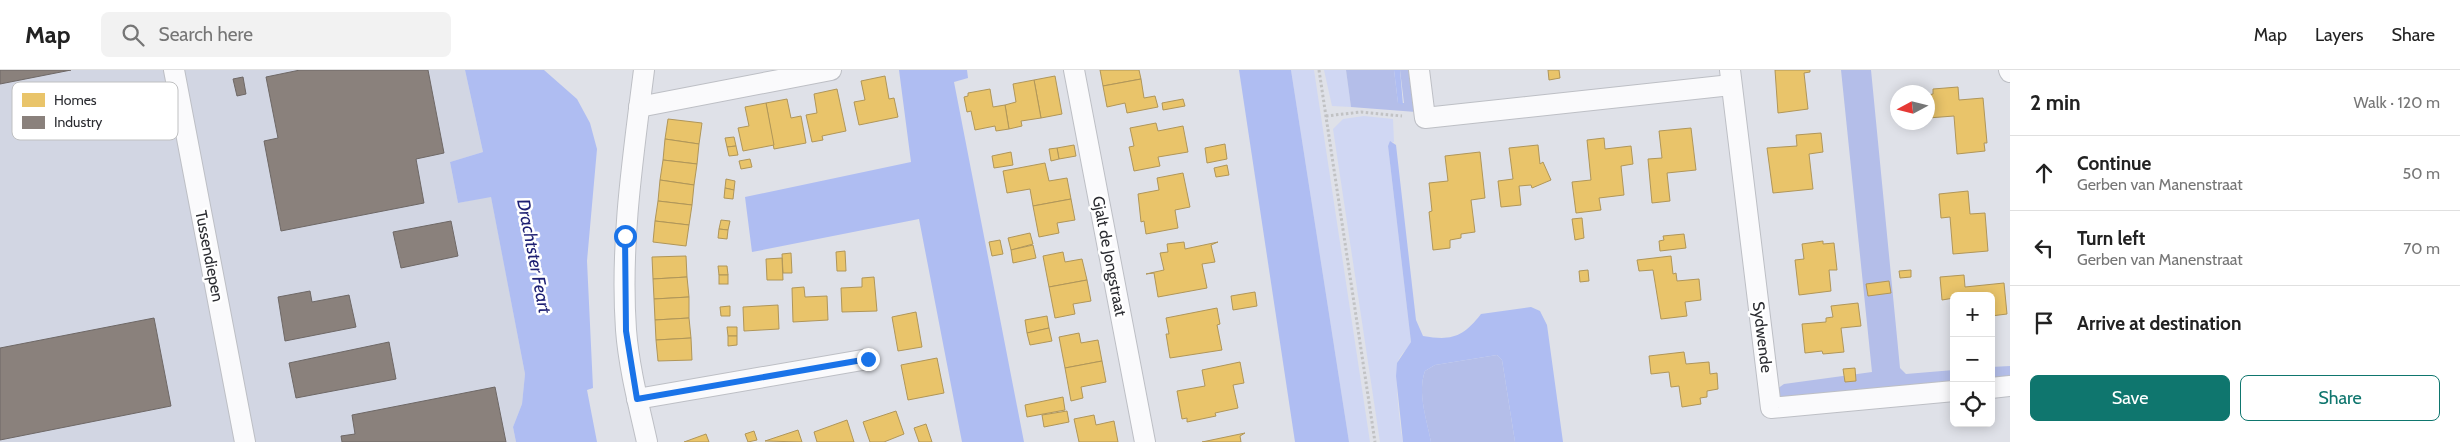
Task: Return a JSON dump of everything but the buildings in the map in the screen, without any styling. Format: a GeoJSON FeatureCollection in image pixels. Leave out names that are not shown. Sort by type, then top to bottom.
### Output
{"type":"FeatureCollection","features":[{"type":"Feature","properties":{"kind":"street"},"geometry":{"type":"LineString","coordinates":[[644,70],[632,148],[625,236],[626,331],[637,399],[648,442]]}},
{"type":"Feature","properties":{"kind":"street"},"geometry":{"type":"LineString","coordinates":[[639,107],[831,70]]}},
{"type":"Feature","properties":{"kind":"street","name":"Gjalt de Jongstraat"},"geometry":{"type":"LineString","coordinates":[[1074,70],[1145,442]]}},
{"type":"Feature","properties":{"kind":"street"},"geometry":{"type":"LineString","coordinates":[[1419,70],[1425,118]]}},
{"type":"Feature","properties":{"kind":"street","name":"Sydwende"},"geometry":{"type":"LineString","coordinates":[[1425,118],[1730,78],[1772,408],[1950,391]]}},
{"type":"Feature","properties":{"kind":"street","name":"Tussendiepen"},"geometry":{"type":"LineString","coordinates":[[178,91],[245,442]]}},
{"type":"Feature","properties":{"kind":"street"},"geometry":{"type":"LineString","coordinates":[[637,399],[868,359]]}},
{"type":"Feature","properties":{"kind":"street"},"geometry":{"type":"LineString","coordinates":[[1995,388],[2010,386]]}},
{"type":"Feature","properties":{"kind":"path"},"geometry":{"type":"LineString","coordinates":[[1318,70],[1375,442]]}},
{"type":"Feature","properties":{"kind":"path"},"geometry":{"type":"LineString","coordinates":[[1326,116],[1361,112],[1425,118]]}},
{"type":"Feature","properties":{"kind":"shaded area"},"geometry":{"type":"Polygon","coordinates":[[[0,70],[465,70],[483,152],[450,162],[458,203],[491,196],[525,374],[522,404],[513,427],[516,442],[0,442],[0,70]]]}},
{"type":"Feature","properties":{"kind":"shaded area"},"geometry":{"type":"Polygon","coordinates":[[[1291,70],[1314,70],[1370,442],[1349,442],[1291,70]]]}},
{"type":"Feature","properties":{"kind":"shaded area"},"geometry":{"type":"Polygon","coordinates":[[[1324,70],[1346,70],[1351,107],[1332,106],[1324,70]]]}},
{"type":"Feature","properties":{"kind":"shaded area"},"geometry":{"type":"Polygon","coordinates":[[[1346,70],[1394,70],[1398,103],[1404,103],[1400,70],[1410,70],[1416,112],[1351,107],[1346,70]]]}},
{"type":"Feature","properties":{"kind":"shaded area"},"geometry":{"type":"Polygon","coordinates":[[[1841,70],[1871,70],[1900,368],[1906,374],[1950,370],[1950,398],[1772,411],[1770,394],[1784,384],[1872,372],[1841,70]]]}},
{"type":"Feature","properties":{"kind":"shaded area"},"geometry":{"type":"Polygon","coordinates":[[[1364,116],[1393,119],[1394,142],[1390,142],[1388,146],[1411,342],[1399,358],[1397,368],[1398,401],[1403,442],[1380,442],[1333,129],[1343,119],[1364,116]]]}},
{"type":"Feature","properties":{"kind":"shaded area"},"geometry":{"type":"Polygon","coordinates":[[[1497,355],[1502,360],[1515,442],[1431,442],[1422,397],[1425,371],[1435,365],[1497,355]]]}},
{"type":"Feature","properties":{"kind":"shaded area"},"geometry":{"type":"Polygon","coordinates":[[[2010,366],[2010,394],[1995,396],[1995,367],[2010,366]]]}},
{"type":"Feature","properties":{"kind":"water","name":"Drachtster Feart"},"geometry":{"type":"Polygon","coordinates":[[[465,70],[544,70],[577,99],[590,123],[597,149],[587,261],[593,388],[587,390],[597,442],[516,442],[513,427],[522,404],[525,374],[491,197],[458,203],[450,162],[483,152],[465,70]]]}},
{"type":"Feature","properties":{"kind":"water"},"geometry":{"type":"Polygon","coordinates":[[[899,70],[967,70],[968,78],[954,82],[1024,442],[962,442],[919,219],[752,252],[745,197],[911,162],[899,70]]]}},
{"type":"Feature","properties":{"kind":"water"},"geometry":{"type":"Polygon","coordinates":[[[1239,70],[1291,70],[1349,442],[1295,442],[1239,70]]]}},
{"type":"Feature","properties":{"kind":"water"},"geometry":{"type":"Polygon","coordinates":[[[1394,70],[1400,70],[1403,105],[1398,103],[1394,70]]]}},
{"type":"Feature","properties":{"kind":"water"},"geometry":{"type":"Polygon","coordinates":[[[1390,141],[1396,145],[1416,320],[1423,336],[1442,338],[1456,336],[1475,322],[1481,314],[1531,307],[1540,311],[1547,325],[1563,442],[1515,442],[1502,360],[1497,355],[1435,365],[1425,371],[1422,397],[1431,442],[1403,442],[1396,376],[1397,363],[1411,342],[1388,146],[1390,141]]]}},
{"type":"Feature","properties":{"kind":"route"},"geometry":{"type":"LineString","coordinates":[[625,236],[626,331],[637,399],[868,359]]}}]}
